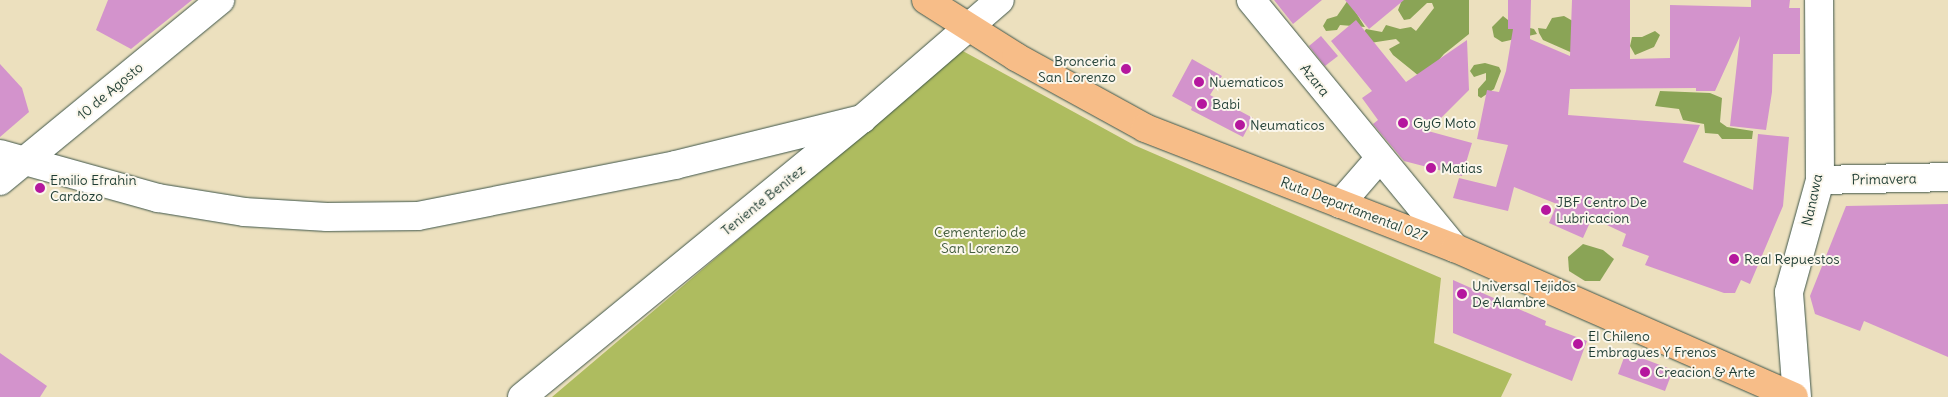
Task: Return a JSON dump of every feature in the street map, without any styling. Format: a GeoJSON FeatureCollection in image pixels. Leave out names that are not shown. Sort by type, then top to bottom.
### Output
{"type":"FeatureCollection","features":[{"type":"Feature","properties":{"kind":"main road","name":"Ruta Departamental 027"},"geometry":{"type":"LineString","coordinates":[[926,0],[971,26],[1016,57],[1145,128],[1455,248],[1795,397]]}},
{"type":"Feature","properties":{"kind":"street","name":"10 de Agosto"},"geometry":{"type":"LineString","coordinates":[[0,181],[13,157],[220,0]]}},
{"type":"Feature","properties":{"kind":"street","name":"Teniente Benítez"},"geometry":{"type":"LineString","coordinates":[[522,397],[862,119],[1000,0]]}},
{"type":"Feature","properties":{"kind":"street","name":"Azara"},"geometry":{"type":"LineString","coordinates":[[1251,0],[1379,159],[1455,248]]}},
{"type":"Feature","properties":{"kind":"street","name":"Nanawa"},"geometry":{"type":"LineString","coordinates":[[1795,397],[1789,292],[1820,180],[1819,0]]}},
{"type":"Feature","properties":{"kind":"street"},"geometry":{"type":"LineString","coordinates":[[13,157],[158,198],[244,212],[327,217],[418,216],[675,165],[862,119]]}},
{"type":"Feature","properties":{"kind":"street"},"geometry":{"type":"LineString","coordinates":[[1340,204],[1379,159]]}},
{"type":"Feature","properties":{"kind":"street","name":"Primavera"},"geometry":{"type":"LineString","coordinates":[[1820,180],[1948,177]]}},
{"type":"Feature","properties":{"kind":"green space"},"geometry":{"type":"Polygon","coordinates":[[[1348,0],[1365,27],[1340,25],[1337,30],[1326,31],[1323,26],[1327,19],[1337,16],[1348,0]]]}},
{"type":"Feature","properties":{"kind":"green space"},"geometry":{"type":"Polygon","coordinates":[[[1402,0],[1469,0],[1469,34],[1444,54],[1426,75],[1419,76],[1393,55],[1389,49],[1400,43],[1396,39],[1370,43],[1357,41],[1366,29],[1382,32],[1386,25],[1400,29],[1411,27],[1416,31],[1434,8],[1432,3],[1427,3],[1410,19],[1404,20],[1398,10],[1402,0]]]}},
{"type":"Feature","properties":{"kind":"green space"},"geometry":{"type":"Polygon","coordinates":[[[1503,16],[1513,24],[1534,29],[1537,34],[1502,42],[1494,37],[1492,27],[1503,16]]]}},
{"type":"Feature","properties":{"kind":"green space"},"geometry":{"type":"Polygon","coordinates":[[[1564,16],[1578,24],[1577,55],[1543,40],[1539,33],[1538,28],[1546,29],[1552,18],[1564,16]]]}},
{"type":"Feature","properties":{"kind":"green space"},"geometry":{"type":"Polygon","coordinates":[[[1655,31],[1660,35],[1654,47],[1635,55],[1630,46],[1632,37],[1642,37],[1655,31]]]}},
{"type":"Feature","properties":{"kind":"green space","name":"Cementerio de San Lorenzo"},"geometry":{"type":"Polygon","coordinates":[[[961,50],[1134,145],[1441,278],[1434,343],[1512,374],[1501,397],[552,397],[961,50]]]}},
{"type":"Feature","properties":{"kind":"green space"},"geometry":{"type":"Polygon","coordinates":[[[1485,63],[1499,67],[1501,71],[1494,89],[1481,98],[1478,96],[1478,89],[1486,80],[1486,73],[1474,77],[1470,71],[1474,65],[1485,63]]]}},
{"type":"Feature","properties":{"kind":"green space"},"geometry":{"type":"Polygon","coordinates":[[[1660,91],[1710,93],[1722,98],[1720,122],[1727,127],[1753,131],[1752,139],[1722,139],[1718,134],[1705,133],[1704,124],[1683,120],[1679,109],[1655,106],[1660,91]]]}},
{"type":"Feature","properties":{"kind":"green space"},"geometry":{"type":"Polygon","coordinates":[[[1583,244],[1603,250],[1614,259],[1600,281],[1585,281],[1569,271],[1568,257],[1583,244]]]}},
{"type":"Feature","properties":{"kind":"building"},"geometry":{"type":"Polygon","coordinates":[[[108,0],[192,0],[131,49],[96,30],[108,0]]]}},
{"type":"Feature","properties":{"kind":"building"},"geometry":{"type":"Polygon","coordinates":[[[1274,0],[1322,0],[1293,24],[1274,0]]]}},
{"type":"Feature","properties":{"kind":"building"},"geometry":{"type":"Polygon","coordinates":[[[1345,0],[1404,0],[1369,29],[1345,0]]]}},
{"type":"Feature","properties":{"kind":"building"},"geometry":{"type":"Polygon","coordinates":[[[1508,0],[1531,0],[1530,39],[1570,56],[1572,0],[1630,0],[1630,59],[1670,58],[1670,5],[1751,7],[1751,0],[1790,0],[1789,8],[1800,8],[1800,54],[1773,54],[1772,92],[1766,130],[1730,126],[1740,36],[1715,91],[1696,91],[1696,88],[1570,89],[1568,115],[1700,125],[1683,162],[1753,190],[1758,134],[1789,137],[1783,206],[1750,284],[1741,280],[1735,293],[1724,293],[1645,265],[1649,256],[1622,246],[1626,234],[1592,218],[1583,238],[1549,223],[1557,204],[1514,187],[1508,211],[1453,198],[1459,178],[1496,187],[1508,145],[1477,139],[1487,90],[1499,92],[1506,71],[1513,29],[1508,29],[1508,0]]]}},
{"type":"Feature","properties":{"kind":"building"},"geometry":{"type":"Polygon","coordinates":[[[1356,20],[1406,82],[1467,40],[1469,90],[1428,131],[1472,143],[1462,176],[1404,161],[1373,124],[1378,120],[1362,98],[1372,91],[1331,41],[1356,20]]]}},
{"type":"Feature","properties":{"kind":"building"},"geometry":{"type":"Polygon","coordinates":[[[1321,36],[1338,56],[1325,66],[1309,46],[1321,36]]]}},
{"type":"Feature","properties":{"kind":"building"},"geometry":{"type":"Polygon","coordinates":[[[1192,59],[1222,76],[1210,95],[1253,118],[1243,137],[1191,110],[1192,107],[1172,96],[1192,59]]]}},
{"type":"Feature","properties":{"kind":"building"},"geometry":{"type":"Polygon","coordinates":[[[0,64],[22,88],[29,112],[0,137],[0,64]]]}},
{"type":"Feature","properties":{"kind":"building"},"geometry":{"type":"Polygon","coordinates":[[[1948,204],[1948,357],[1864,321],[1860,331],[1815,314],[1810,296],[1846,206],[1948,204]]]}},
{"type":"Feature","properties":{"kind":"building"},"geometry":{"type":"Polygon","coordinates":[[[1453,280],[1546,321],[1545,325],[1587,341],[1572,381],[1453,333],[1453,280]]]}},
{"type":"Feature","properties":{"kind":"building","name":"Creacion & Arte"},"geometry":{"type":"Polygon","coordinates":[[[1626,352],[1673,370],[1665,391],[1618,374],[1626,352]]]}},
{"type":"Feature","properties":{"kind":"building"},"geometry":{"type":"Polygon","coordinates":[[[0,353],[47,386],[40,397],[0,397],[0,353]]]}},
{"type":"Feature","properties":{"kind":"place","name":"Bronceria San Lorenzo"},"geometry":{"type":"Point","coordinates":[1126,69]}},
{"type":"Feature","properties":{"kind":"place","name":"Nuematicos"},"geometry":{"type":"Point","coordinates":[1199,82]}},
{"type":"Feature","properties":{"kind":"place","name":"Babi"},"geometry":{"type":"Point","coordinates":[1202,104]}},
{"type":"Feature","properties":{"kind":"place","name":"GyG Moto"},"geometry":{"type":"Point","coordinates":[1403,123]}},
{"type":"Feature","properties":{"kind":"place","name":"Neumaticos"},"geometry":{"type":"Point","coordinates":[1240,125]}},
{"type":"Feature","properties":{"kind":"place","name":"Matias"},"geometry":{"type":"Point","coordinates":[1431,168]}},
{"type":"Feature","properties":{"kind":"place","name":"Emilio Efrahin Cardozo"},"geometry":{"type":"Point","coordinates":[40,188]}},
{"type":"Feature","properties":{"kind":"place","name":"JBF Centro De Lubricacion"},"geometry":{"type":"Point","coordinates":[1546,210]}},
{"type":"Feature","properties":{"kind":"place","name":"Real Repuestos"},"geometry":{"type":"Point","coordinates":[1734,259]}},
{"type":"Feature","properties":{"kind":"place","name":"Universal Tejidos De Alambre"},"geometry":{"type":"Point","coordinates":[1462,294]}},
{"type":"Feature","properties":{"kind":"place","name":"El Chileno Embragues Y Frenos"},"geometry":{"type":"Point","coordinates":[1578,344]}},
{"type":"Feature","properties":{"kind":"place","name":"Creacion & Arte"},"geometry":{"type":"Point","coordinates":[1645,372]}}]}
